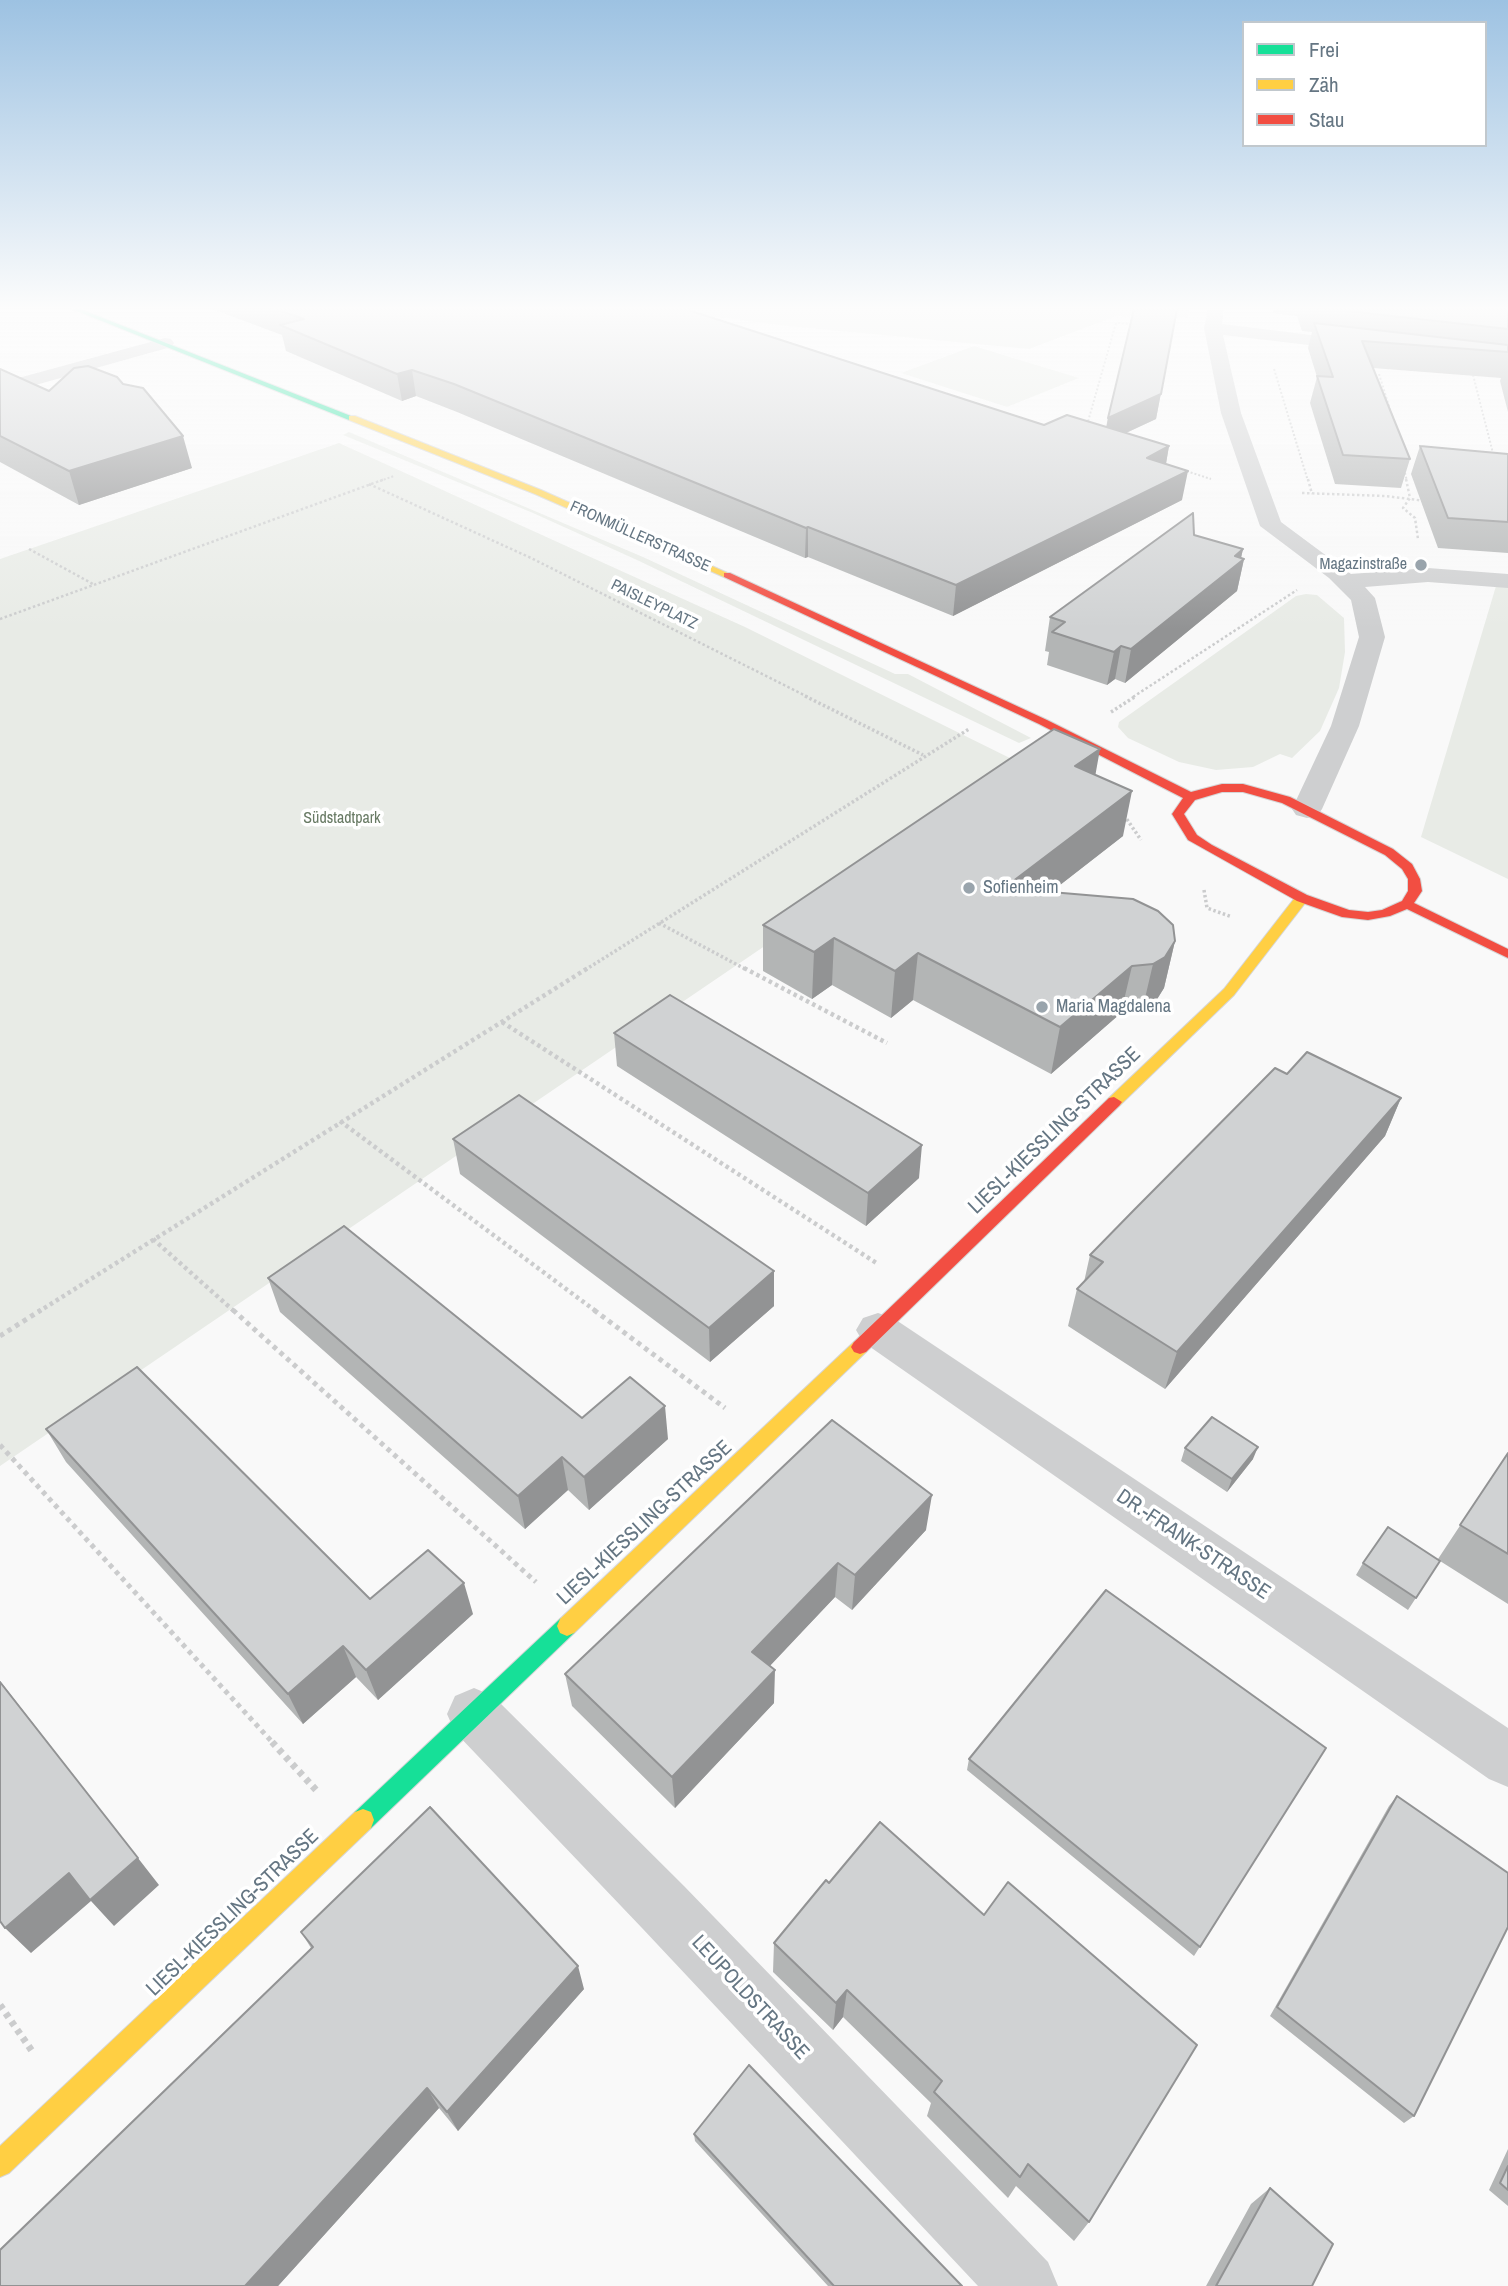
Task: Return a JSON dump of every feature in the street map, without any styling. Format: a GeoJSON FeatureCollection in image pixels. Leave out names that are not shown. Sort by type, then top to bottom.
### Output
{"type":"FeatureCollection","features":[{"type":"Feature","properties":{"kind":"main road","name":"FRONMÜLLERSTRASSE"},"geometry":{"type":"LineString","coordinates":[[347,416],[538,492],[798,606],[1044,722],[1191,797]]}},
{"type":"Feature","properties":{"kind":"main road"},"geometry":{"type":"LineString","coordinates":[[1243,788],[1307,809],[1390,852],[1407,867],[1414,879],[1415,891],[1407,904],[1385,914],[1368,916],[1347,914],[1302,898],[1208,848],[1192,836],[1178,814],[1181,805],[1204,791],[1243,788]]}},
{"type":"Feature","properties":{"kind":"main road","name":"LIESL-KIESSLING-STRASSE"},"geometry":{"type":"LineString","coordinates":[[0,2164],[765,1438],[1229,992],[1302,898]]}},
{"type":"Feature","properties":{"kind":"main road"},"geometry":{"type":"LineString","coordinates":[[1407,904],[1508,954]]}},
{"type":"Feature","properties":{"kind":"street"},"geometry":{"type":"LineString","coordinates":[[1232,416],[1255,492],[1271,526],[1343,577],[1363,598],[1372,637],[1345,726],[1307,809]]}},
{"type":"Feature","properties":{"kind":"street"},"geometry":{"type":"LineString","coordinates":[[1343,577],[1428,575],[1508,581]]}},
{"type":"Feature","properties":{"kind":"street","name":"DR.-FRANK-STRASSE"},"geometry":{"type":"LineString","coordinates":[[878,1330],[1508,1760]]}},
{"type":"Feature","properties":{"kind":"street","name":"LEUPOLDSTRASSE"},"geometry":{"type":"LineString","coordinates":[[474,1714],[663,1907],[1024,2286]]}},
{"type":"Feature","properties":{"kind":"path"},"geometry":{"type":"LineString","coordinates":[[1086,426],[1089,416]]}},
{"type":"Feature","properties":{"kind":"path"},"geometry":{"type":"LineString","coordinates":[[1288,416],[1312,494]]}},
{"type":"Feature","properties":{"kind":"path"},"geometry":{"type":"LineString","coordinates":[[1393,416],[1394,421]]}},
{"type":"Feature","properties":{"kind":"path"},"geometry":{"type":"LineString","coordinates":[[1483,416],[1494,459]]}},
{"type":"Feature","properties":{"kind":"path"},"geometry":{"type":"LineString","coordinates":[[1402,460],[1410,498],[1403,508],[1415,518],[1428,575]]}},
{"type":"Feature","properties":{"kind":"path"},"geometry":{"type":"LineString","coordinates":[[1180,469],[1255,492],[1410,498],[1436,503]]}},
{"type":"Feature","properties":{"kind":"path"},"geometry":{"type":"LineString","coordinates":[[0,619],[402,473]]}},
{"type":"Feature","properties":{"kind":"path","name":"PAISLEYPLATZ"},"geometry":{"type":"LineString","coordinates":[[369,484],[566,575],[924,755]]}},
{"type":"Feature","properties":{"kind":"path"},"geometry":{"type":"LineString","coordinates":[[29,549],[93,585]]}},
{"type":"Feature","properties":{"kind":"path"},"geometry":{"type":"LineString","coordinates":[[1104,716],[1308,582],[1343,577]]}},
{"type":"Feature","properties":{"kind":"path"},"geometry":{"type":"LineString","coordinates":[[0,1336],[973,726]]}},
{"type":"Feature","properties":{"kind":"path"},"geometry":{"type":"LineString","coordinates":[[659,923],[887,1043]]}},
{"type":"Feature","properties":{"kind":"path"},"geometry":{"type":"LineString","coordinates":[[502,1022],[919,1291]]}},
{"type":"Feature","properties":{"kind":"path"},"geometry":{"type":"LineString","coordinates":[[340,1121],[765,1438]]}},
{"type":"Feature","properties":{"kind":"path"},"geometry":{"type":"LineString","coordinates":[[153,1238],[576,1618]]}},
{"type":"Feature","properties":{"kind":"path"},"geometry":{"type":"LineString","coordinates":[[0,1445],[352,1829]]}},
{"type":"Feature","properties":{"kind":"green space"},"geometry":{"type":"Polygon","coordinates":[[[349,432],[643,557],[895,674],[908,674],[1031,738],[1019,743],[637,560],[533,513],[343,435],[349,432]]]}},
{"type":"Feature","properties":{"kind":"green space","name":"Südstadtpark"},"geometry":{"type":"Polygon","coordinates":[[[339,443],[745,627],[1028,767],[0,1466],[0,559],[339,443]]]}},
{"type":"Feature","properties":{"kind":"green space"},"geometry":{"type":"Polygon","coordinates":[[[1496,586],[1508,587],[1508,879],[1421,837],[1496,586]]]}},
{"type":"Feature","properties":{"kind":"green space"},"geometry":{"type":"Polygon","coordinates":[[[1317,595],[1344,618],[1345,652],[1339,688],[1320,731],[1292,758],[1280,754],[1253,767],[1216,770],[1179,762],[1128,738],[1118,727],[1119,722],[1296,596],[1317,595]]]}},
{"type":"Feature","properties":{"kind":"building"},"geometry":{"type":"Polygon","coordinates":[[[0,416],[166,416],[183,436],[69,471],[0,436],[0,416]]]}},
{"type":"Feature","properties":{"kind":"building"},"geometry":{"type":"Polygon","coordinates":[[[531,416],[1015,416],[1044,425],[1069,416],[1169,446],[1147,458],[1188,471],[956,585],[806,528],[531,416]]]}},
{"type":"Feature","properties":{"kind":"building"},"geometry":{"type":"Polygon","coordinates":[[[1330,416],[1392,416],[1410,459],[1343,455],[1330,416]]]}},
{"type":"Feature","properties":{"kind":"building"},"geometry":{"type":"Polygon","coordinates":[[[1420,446],[1508,454],[1508,522],[1448,518],[1420,446]]]}},
{"type":"Feature","properties":{"kind":"building"},"geometry":{"type":"Polygon","coordinates":[[[1193,513],[1194,535],[1243,549],[1235,556],[1244,559],[1131,649],[1121,646],[1114,652],[1052,632],[1065,622],[1050,617],[1193,513]]]}},
{"type":"Feature","properties":{"kind":"building"},"geometry":{"type":"Polygon","coordinates":[[[1054,729],[1100,749],[1075,766],[1132,791],[1004,888],[1133,899],[1158,911],[1173,925],[1175,941],[1165,957],[1153,964],[1132,966],[1060,1027],[918,953],[895,971],[834,938],[814,952],[763,925],[1054,729]]]}},
{"type":"Feature","properties":{"kind":"building"},"geometry":{"type":"Polygon","coordinates":[[[670,995],[922,1145],[868,1193],[614,1033],[670,995]]]}},
{"type":"Feature","properties":{"kind":"building"},"geometry":{"type":"Polygon","coordinates":[[[1307,1052],[1401,1098],[1177,1352],[1077,1289],[1103,1262],[1090,1255],[1275,1068],[1287,1074],[1307,1052]]]}},
{"type":"Feature","properties":{"kind":"building"},"geometry":{"type":"Polygon","coordinates":[[[519,1095],[774,1271],[709,1328],[453,1139],[519,1095]]]}},
{"type":"Feature","properties":{"kind":"building"},"geometry":{"type":"Polygon","coordinates":[[[344,1226],[582,1418],[630,1377],[665,1406],[584,1477],[562,1457],[518,1496],[268,1278],[344,1226]]]}},
{"type":"Feature","properties":{"kind":"building"},"geometry":{"type":"Polygon","coordinates":[[[137,1367],[370,1599],[428,1550],[464,1583],[366,1670],[343,1646],[288,1694],[46,1429],[137,1367]]]}},
{"type":"Feature","properties":{"kind":"building"},"geometry":{"type":"Polygon","coordinates":[[[1212,1417],[1258,1447],[1232,1479],[1185,1448],[1212,1417]]]}},
{"type":"Feature","properties":{"kind":"building"},"geometry":{"type":"Polygon","coordinates":[[[832,1420],[932,1495],[855,1575],[838,1563],[752,1652],[775,1670],[672,1777],[565,1674],[832,1420]]]}},
{"type":"Feature","properties":{"kind":"building"},"geometry":{"type":"Polygon","coordinates":[[[1508,1453],[1508,1554],[1460,1525],[1508,1453]]]}},
{"type":"Feature","properties":{"kind":"building"},"geometry":{"type":"Polygon","coordinates":[[[1388,1527],[1440,1561],[1416,1598],[1363,1563],[1388,1527]]]}},
{"type":"Feature","properties":{"kind":"building"},"geometry":{"type":"Polygon","coordinates":[[[1106,1590],[1326,1748],[1200,1947],[969,1759],[1106,1590]]]}},
{"type":"Feature","properties":{"kind":"building"},"geometry":{"type":"Polygon","coordinates":[[[0,1682],[138,1858],[90,1900],[69,1873],[5,1928],[0,1921],[0,1682]]]}},
{"type":"Feature","properties":{"kind":"building"},"geometry":{"type":"Polygon","coordinates":[[[1397,1796],[1508,1873],[1508,1927],[1414,2116],[1277,2007],[1397,1796]]]}},
{"type":"Feature","properties":{"kind":"building"},"geometry":{"type":"Polygon","coordinates":[[[430,1807],[578,1966],[447,2112],[427,2088],[245,2286],[0,2286],[0,2250],[313,1947],[301,1932],[430,1807]]]}},
{"type":"Feature","properties":{"kind":"building"},"geometry":{"type":"Polygon","coordinates":[[[880,1822],[984,1915],[1008,1882],[1197,2045],[1089,2222],[1028,2164],[1020,2177],[934,2092],[942,2081],[847,1990],[836,2003],[774,1943],[826,1880],[829,1883],[880,1822]]]}},
{"type":"Feature","properties":{"kind":"building"},"geometry":{"type":"Polygon","coordinates":[[[749,2065],[962,2286],[834,2286],[694,2134],[749,2065]]]}},
{"type":"Feature","properties":{"kind":"building"},"geometry":{"type":"Polygon","coordinates":[[[1508,2166],[1508,2190],[1500,2183],[1508,2166]]]}},
{"type":"Feature","properties":{"kind":"building"},"geometry":{"type":"Polygon","coordinates":[[[1270,2188],[1333,2244],[1312,2286],[1216,2286],[1270,2188]]]}},
{"type":"Feature","properties":{"kind":"traffic: fast"},"geometry":{"type":"LineString","coordinates":[[346,416],[352,418]]}},
{"type":"Feature","properties":{"kind":"traffic: fast"},"geometry":{"type":"LineString","coordinates":[[363,1820],[567,1626]]}},
{"type":"Feature","properties":{"kind":"traffic: slow"},"geometry":{"type":"LineString","coordinates":[[352,418],[538,492],[727,575]]}},
{"type":"Feature","properties":{"kind":"traffic: slow"},"geometry":{"type":"LineString","coordinates":[[1114,1102],[1229,992],[1302,898]]}},
{"type":"Feature","properties":{"kind":"traffic: slow"},"geometry":{"type":"LineString","coordinates":[[567,1626],[860,1347]]}},
{"type":"Feature","properties":{"kind":"traffic: slow"},"geometry":{"type":"LineString","coordinates":[[0,2164],[363,1820]]}},
{"type":"Feature","properties":{"kind":"traffic: jam"},"geometry":{"type":"LineString","coordinates":[[727,575],[1043,722],[1191,797]]}},
{"type":"Feature","properties":{"kind":"traffic: jam"},"geometry":{"type":"LineString","coordinates":[[1222,788],[1243,788],[1286,800],[1389,852],[1407,867],[1414,879],[1415,891],[1407,904],[1385,913],[1368,916],[1347,914],[1302,898],[1208,848],[1192,837],[1178,814],[1182,805],[1191,797],[1204,791],[1222,788]]}},
{"type":"Feature","properties":{"kind":"traffic: jam"},"geometry":{"type":"LineString","coordinates":[[1407,904],[1508,954]]}},
{"type":"Feature","properties":{"kind":"traffic: jam"},"geometry":{"type":"LineString","coordinates":[[860,1347],[1114,1102]]}},
{"type":"Feature","properties":{"kind":"place","name":"Magazinstraße"},"geometry":{"type":"Point","coordinates":[1421,565]}},
{"type":"Feature","properties":{"kind":"place","name":"Sofienheim"},"geometry":{"type":"Point","coordinates":[969,888]}},
{"type":"Feature","properties":{"kind":"place","name":"Maria Magdalena"},"geometry":{"type":"Point","coordinates":[1042,1007]}}]}
